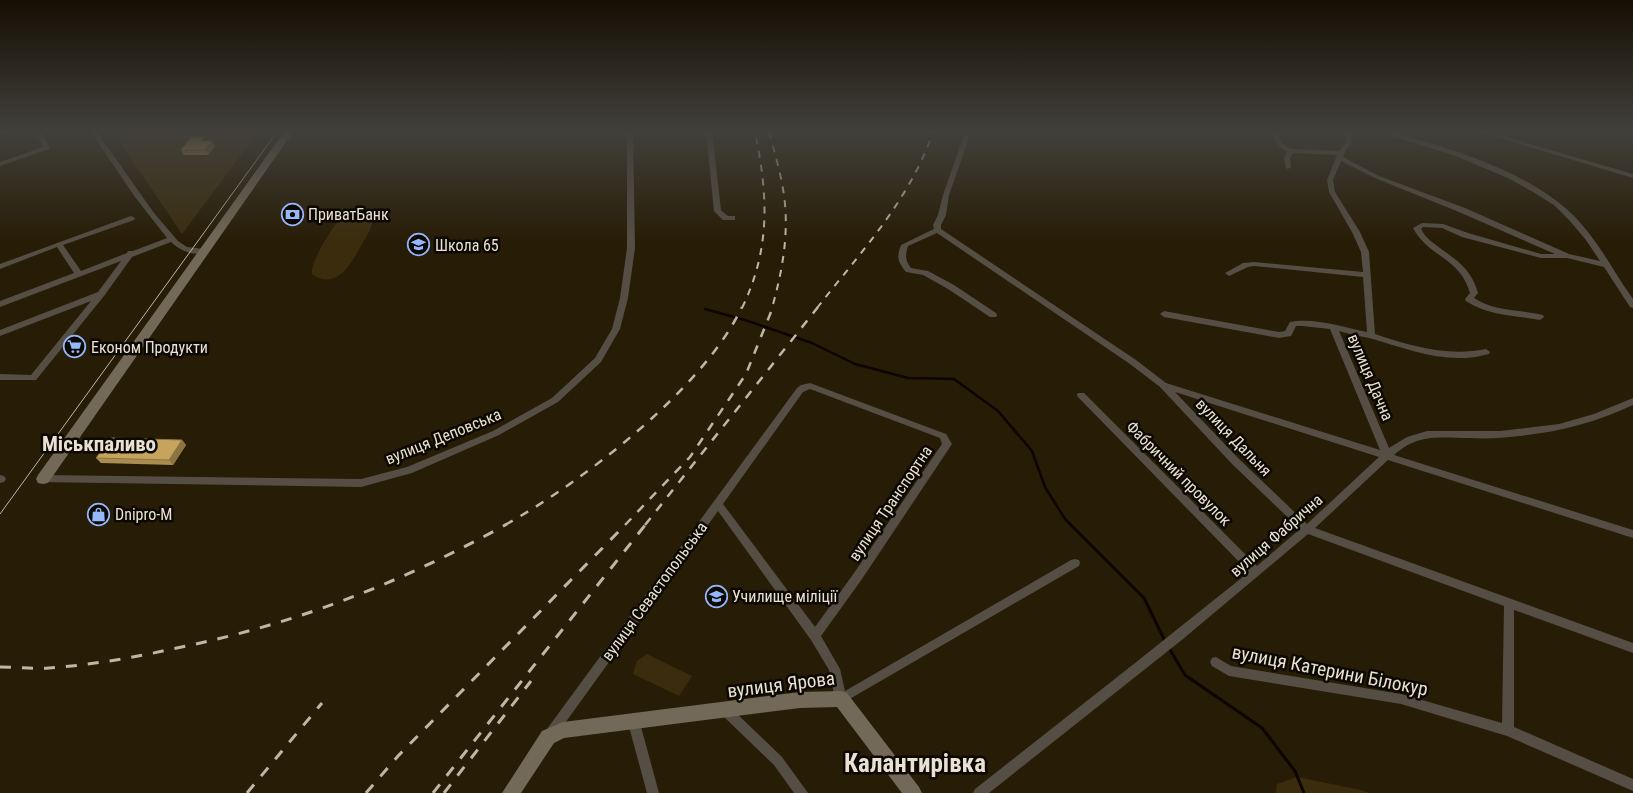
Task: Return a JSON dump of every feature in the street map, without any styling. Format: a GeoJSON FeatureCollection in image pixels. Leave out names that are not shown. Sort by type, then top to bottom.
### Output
{"type":"FeatureCollection","features":[{"type":"Feature","properties":{"kind":"street"},"geometry":{"type":"LineString","coordinates":[[120,169],[172,238],[184,249],[204,251]]}},
{"type":"Feature","properties":{"kind":"street"},"geometry":{"type":"LineString","coordinates":[[43,479],[262,169]]}},
{"type":"Feature","properties":{"kind":"street","name":"вулиця Деповська"},"geometry":{"type":"LineString","coordinates":[[43,479],[361,483],[408,470],[496,433],[555,400],[598,360],[616,329],[624,298],[631,248],[630,169]]}},
{"type":"Feature","properties":{"kind":"street"},"geometry":{"type":"LineString","coordinates":[[713,169],[718,211],[726,218],[732,218]]}},
{"type":"Feature","properties":{"kind":"street"},"geometry":{"type":"LineString","coordinates":[[955,169],[946,195],[942,215],[937,225],[938,230],[905,245],[902,261],[909,270],[925,273],[993,315]]}},
{"type":"Feature","properties":{"kind":"street","name":"вулиця Дачна"},"geometry":{"type":"LineString","coordinates":[[1333,327],[1371,336],[1365,252],[1356,232],[1332,192],[1330,180],[1334,169]]}},
{"type":"Feature","properties":{"kind":"street"},"geometry":{"type":"LineString","coordinates":[[1364,169],[1377,177],[1462,210],[1568,256],[1607,265]]}},
{"type":"Feature","properties":{"kind":"street"},"geometry":{"type":"LineString","coordinates":[[1488,169],[1535,189],[1560,206],[1572,217],[1633,305]]}},
{"type":"Feature","properties":{"kind":"street"},"geometry":{"type":"LineString","coordinates":[[1609,169],[1633,176]]}},
{"type":"Feature","properties":{"kind":"street"},"geometry":{"type":"LineString","coordinates":[[0,267],[131,218]]}},
{"type":"Feature","properties":{"kind":"street"},"geometry":{"type":"LineString","coordinates":[[1540,318],[1500,313],[1473,303],[1469,300],[1474,293],[1473,286],[1460,267],[1421,238],[1417,228],[1422,226],[1443,226],[1465,236],[1541,256],[1568,256]]}},
{"type":"Feature","properties":{"kind":"street","name":"вулиця Дальня"},"geometry":{"type":"LineString","coordinates":[[938,230],[1133,362],[1163,385],[1235,462],[1306,530],[1633,648]]}},
{"type":"Feature","properties":{"kind":"street"},"geometry":{"type":"LineString","coordinates":[[0,304],[172,238]]}},
{"type":"Feature","properties":{"kind":"street"},"geometry":{"type":"LineString","coordinates":[[60,244],[79,274]]}},
{"type":"Feature","properties":{"kind":"street"},"geometry":{"type":"LineString","coordinates":[[0,377],[34,378],[131,253]]}},
{"type":"Feature","properties":{"kind":"street"},"geometry":{"type":"LineString","coordinates":[[1229,273],[1246,265],[1254,264],[1366,275]]}},
{"type":"Feature","properties":{"kind":"street"},"geometry":{"type":"LineString","coordinates":[[0,333],[101,294]]}},
{"type":"Feature","properties":{"kind":"street"},"geometry":{"type":"LineString","coordinates":[[1164,314],[1279,336],[1288,334],[1293,324],[1302,323],[1333,327]]}},
{"type":"Feature","properties":{"kind":"street","name":"вулиця Дачна"},"geometry":{"type":"LineString","coordinates":[[1333,327],[1387,455]]}},
{"type":"Feature","properties":{"kind":"street"},"geometry":{"type":"LineString","coordinates":[[1371,336],[1413,349],[1449,356],[1470,357],[1486,352]]}},
{"type":"Feature","properties":{"kind":"street"},"geometry":{"type":"LineString","coordinates":[[1163,385],[1633,534]]}},
{"type":"Feature","properties":{"kind":"street","name":"вулиця Транспортна"},"geometry":{"type":"LineString","coordinates":[[800,390],[810,386],[942,436],[947,444],[815,636]]}},
{"type":"Feature","properties":{"kind":"street","name":"вулиця Севастопольська"},"geometry":{"type":"LineString","coordinates":[[511,793],[548,738],[800,390]]}},
{"type":"Feature","properties":{"kind":"street","name":"Фабричний провулок"},"geometry":{"type":"LineString","coordinates":[[1081,395],[1256,572]]}},
{"type":"Feature","properties":{"kind":"street","name":"вулиця Фабрична"},"geometry":{"type":"LineString","coordinates":[[979,793],[1182,634],[1306,530],[1387,455],[1409,439],[1424,435],[1518,433],[1555,429],[1591,418],[1633,401]]}},
{"type":"Feature","properties":{"kind":"street"},"geometry":{"type":"LineString","coordinates":[[718,502],[815,636],[834,669],[841,699],[913,793]]}},
{"type":"Feature","properties":{"kind":"street","name":"вулиця Ярова"},"geometry":{"type":"LineString","coordinates":[[548,738],[563,730],[578,728],[634,723],[800,700],[841,699],[1075,563]]}},
{"type":"Feature","properties":{"kind":"street"},"geometry":{"type":"LineString","coordinates":[[1508,730],[1509,604]]}},
{"type":"Feature","properties":{"kind":"street","name":"вулиця Катерини Білокур"},"geometry":{"type":"LineString","coordinates":[[1216,662],[1229,671],[1400,699],[1508,730],[1633,785]]}},
{"type":"Feature","properties":{"kind":"street"},"geometry":{"type":"LineString","coordinates":[[726,711],[778,761],[802,793]]}},
{"type":"Feature","properties":{"kind":"street"},"geometry":{"type":"LineString","coordinates":[[634,723],[654,793]]}},
{"type":"Feature","properties":{"kind":"shaded area"},"geometry":{"type":"Polygon","coordinates":[[[138,169],[230,169],[182,234],[138,169]]]}},
{"type":"Feature","properties":{"kind":"shaded area"},"geometry":{"type":"Polygon","coordinates":[[[356,215],[367,216],[372,222],[371,228],[349,266],[336,277],[329,279],[321,279],[312,274],[317,256],[335,226],[342,219],[356,215]]]}},
{"type":"Feature","properties":{"kind":"shaded area"},"geometry":{"type":"Polygon","coordinates":[[[647,654],[692,676],[679,696],[633,674],[637,661],[647,654]]]}},
{"type":"Feature","properties":{"kind":"shaded area"},"geometry":{"type":"Polygon","coordinates":[[[1297,777],[1369,793],[1276,793],[1277,784],[1297,777]]]}},
{"type":"Feature","properties":{"kind":"building"},"geometry":{"type":"Polygon","coordinates":[[[111,438],[182,440],[169,460],[96,458],[111,438]]]}},
{"type":"Feature","properties":{"kind":"waterway"},"geometry":{"type":"LineString","coordinates":[[705,309],[745,320],[812,343],[855,364],[908,378],[954,379],[998,411],[1032,451],[1045,487],[1065,519],[1144,598],[1165,641]]}},
{"type":"Feature","properties":{"kind":"waterway"},"geometry":{"type":"LineString","coordinates":[[1169,648],[1185,675],[1262,728],[1295,771],[1304,793]]}},
{"type":"Feature","properties":{"kind":"tram line"},"geometry":{"type":"LineString","coordinates":[[0,514],[250,169]]}},
{"type":"Feature","properties":{"kind":"railway"},"geometry":{"type":"LineString","coordinates":[[742,308],[758,264],[762,243],[764,200],[761,169]]}},
{"type":"Feature","properties":{"kind":"railway"},"geometry":{"type":"LineString","coordinates":[[772,308],[782,264],[786,219],[779,169]]}},
{"type":"Feature","properties":{"kind":"railway"},"geometry":{"type":"LineString","coordinates":[[817,308],[867,246],[898,203],[917,169]]}},
{"type":"Feature","properties":{"kind":"railway"},"geometry":{"type":"LineString","coordinates":[[505,525],[570,484],[638,430],[671,400],[700,369],[724,338],[742,307]]}},
{"type":"Feature","properties":{"kind":"railway"},"geometry":{"type":"LineString","coordinates":[[625,525],[690,457],[746,374],[773,307]]}},
{"type":"Feature","properties":{"kind":"railway"},"geometry":{"type":"LineString","coordinates":[[645,525],[818,307]]}},
{"type":"Feature","properties":{"kind":"railway"},"geometry":{"type":"LineString","coordinates":[[0,667],[49,668],[111,661],[260,628],[303,615],[385,584],[467,546],[507,524]]}},
{"type":"Feature","properties":{"kind":"railway"},"geometry":{"type":"LineString","coordinates":[[366,793],[398,756],[626,524]]}},
{"type":"Feature","properties":{"kind":"railway"},"geometry":{"type":"LineString","coordinates":[[433,793],[646,524]]}},
{"type":"Feature","properties":{"kind":"railway"},"geometry":{"type":"LineString","coordinates":[[444,793],[531,681]]}},
{"type":"Feature","properties":{"kind":"railway"},"geometry":{"type":"LineString","coordinates":[[247,793],[322,703]]}},
{"type":"Feature","properties":{"kind":"place","name":"ПриватБанк"},"geometry":{"type":"Point","coordinates":[292,214]}},
{"type":"Feature","properties":{"kind":"place","name":"Школа 65"},"geometry":{"type":"Point","coordinates":[419,245]}},
{"type":"Feature","properties":{"kind":"place","name":"Економ Продукти"},"geometry":{"type":"Point","coordinates":[75,347]}},
{"type":"Feature","properties":{"kind":"place","name":"Dnipro-M"},"geometry":{"type":"Point","coordinates":[99,514]}},
{"type":"Feature","properties":{"kind":"place","name":"Училище міліції"},"geometry":{"type":"Point","coordinates":[716,596]}},
{"type":"Feature","properties":{"kind":"district","name":"Міськпаливо"},"geometry":{"type":"Point","coordinates":[99,444]}},
{"type":"Feature","properties":{"kind":"district","name":"Калантирівка"},"geometry":{"type":"Point","coordinates":[915,763]}}]}
